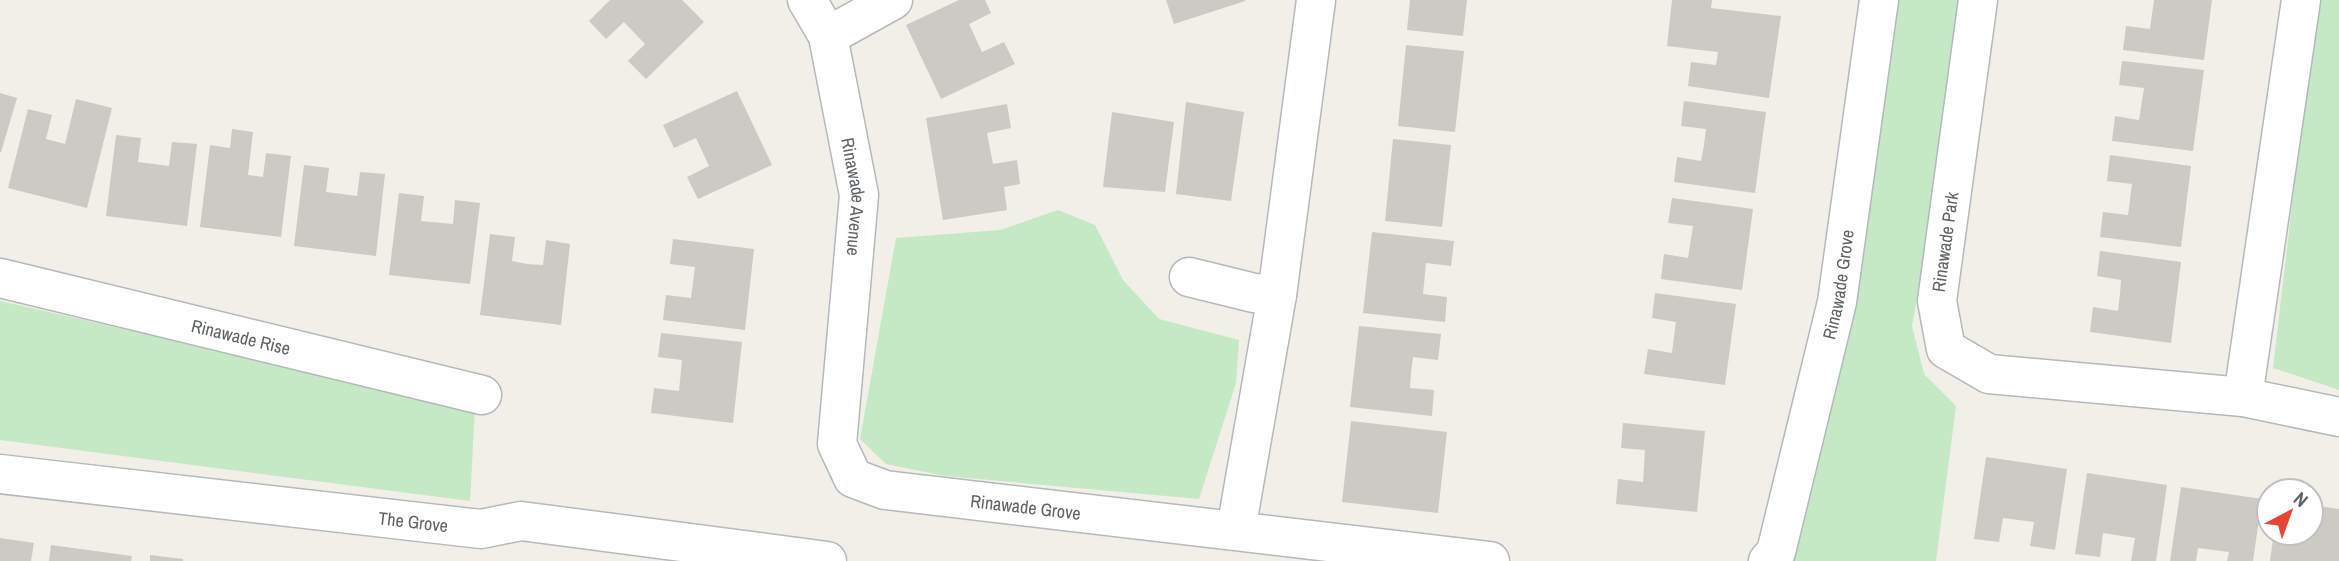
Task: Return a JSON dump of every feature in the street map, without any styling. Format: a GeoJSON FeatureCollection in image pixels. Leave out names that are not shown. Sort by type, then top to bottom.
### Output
{"type":"FeatureCollection","features":[{"type":"Feature","properties":{"kind":"street","name":"Rinawade Avenue"},"geometry":{"type":"LineString","coordinates":[[807,0],[828,36],[859,195],[837,444]]}},
{"type":"Feature","properties":{"kind":"street"},"geometry":{"type":"LineString","coordinates":[[828,36],[893,0]]}},
{"type":"Feature","properties":{"kind":"street"},"geometry":{"type":"LineString","coordinates":[[1236,530],[1277,295],[1316,0]]}},
{"type":"Feature","properties":{"kind":"street","name":"Rinawade Grove"},"geometry":{"type":"LineString","coordinates":[[1768,561],[1776,552],[1837,302],[1879,0]]}},
{"type":"Feature","properties":{"kind":"street","name":"Rinawade Park"},"geometry":{"type":"LineString","coordinates":[[1978,0],[1937,301],[1946,349],[1989,373],[2243,397],[2339,417]]}},
{"type":"Feature","properties":{"kind":"street"},"geometry":{"type":"LineString","coordinates":[[2243,397],[2301,0]]}},
{"type":"Feature","properties":{"kind":"street"},"geometry":{"type":"LineString","coordinates":[[1189,277],[1254,293],[1277,295]]}},
{"type":"Feature","properties":{"kind":"street","name":"Rinawade Rise"},"geometry":{"type":"LineString","coordinates":[[0,278],[482,395]]}},
{"type":"Feature","properties":{"kind":"street","name":"Rinawade Grove"},"geometry":{"type":"LineString","coordinates":[[837,444],[853,478],[885,490],[1490,561]]}},
{"type":"Feature","properties":{"kind":"street","name":"The Grove"},"geometry":{"type":"LineString","coordinates":[[0,474],[474,545],[521,521],[827,561]]}},
{"type":"Feature","properties":{"kind":"green space"},"geometry":{"type":"Polygon","coordinates":[[[1879,0],[1971,0],[1912,326],[1924,374],[1956,406],[1936,561],[1792,561],[1879,0]]]}},
{"type":"Feature","properties":{"kind":"green space"},"geometry":{"type":"Polygon","coordinates":[[[2316,0],[2339,0],[2339,390],[2273,368],[2316,0]]]}},
{"type":"Feature","properties":{"kind":"green space"},"geometry":{"type":"Polygon","coordinates":[[[1058,210],[1095,225],[1123,280],[1159,319],[1239,340],[1236,383],[1199,499],[945,476],[886,464],[860,439],[896,238],[1000,230],[1058,210]]]}},
{"type":"Feature","properties":{"kind":"green space"},"geometry":{"type":"Polygon","coordinates":[[[0,301],[475,408],[470,501],[0,440],[0,301]]]}},
{"type":"Feature","properties":{"kind":"building"},"geometry":{"type":"Polygon","coordinates":[[[610,0],[682,0],[704,22],[646,79],[628,61],[645,44],[624,22],[606,39],[589,21],[610,0]]]}},
{"type":"Feature","properties":{"kind":"building"},"geometry":{"type":"Polygon","coordinates":[[[959,0],[985,0],[991,13],[969,24],[982,52],[1004,42],[1015,64],[941,99],[906,25],[959,0]]]}},
{"type":"Feature","properties":{"kind":"building"},"geometry":{"type":"Polygon","coordinates":[[[1166,0],[1245,0],[1245,1],[1174,24],[1166,0]]]}},
{"type":"Feature","properties":{"kind":"building"},"geometry":{"type":"Polygon","coordinates":[[[1410,0],[1467,0],[1463,36],[1407,30],[1410,0]]]}},
{"type":"Feature","properties":{"kind":"building"},"geometry":{"type":"Polygon","coordinates":[[[1672,0],[1712,0],[1711,8],[1781,16],[1769,98],[1688,86],[1691,62],[1716,65],[1718,52],[1667,46],[1672,0]]]}},
{"type":"Feature","properties":{"kind":"building"},"geometry":{"type":"Polygon","coordinates":[[[2154,0],[2212,0],[2204,60],[2123,50],[2126,26],[2150,29],[2154,0]]]}},
{"type":"Feature","properties":{"kind":"building"},"geometry":{"type":"Polygon","coordinates":[[[1406,45],[1464,51],[1455,132],[1398,126],[1406,45]]]}},
{"type":"Feature","properties":{"kind":"building"},"geometry":{"type":"Polygon","coordinates":[[[2122,61],[2204,70],[2193,151],[2112,141],[2115,116],[2139,120],[2144,88],[2119,85],[2122,61]]]}},
{"type":"Feature","properties":{"kind":"building"},"geometry":{"type":"Polygon","coordinates":[[[737,91],[772,165],[698,199],[687,177],[709,166],[696,138],[674,148],[663,125],[737,91]]]}},
{"type":"Feature","properties":{"kind":"building"},"geometry":{"type":"Polygon","coordinates":[[[0,93],[17,98],[1,152],[0,152],[0,93]]]}},
{"type":"Feature","properties":{"kind":"building"},"geometry":{"type":"Polygon","coordinates":[[[76,99],[112,108],[87,208],[8,188],[28,109],[52,115],[46,139],[65,144],[76,99]]]}},
{"type":"Feature","properties":{"kind":"building"},"geometry":{"type":"Polygon","coordinates":[[[1684,101],[1766,112],[1755,193],[1674,182],[1677,157],[1701,161],[1706,129],[1681,126],[1684,101]]]}},
{"type":"Feature","properties":{"kind":"building"},"geometry":{"type":"Polygon","coordinates":[[[1186,102],[1244,112],[1231,201],[1176,194],[1186,102]]]}},
{"type":"Feature","properties":{"kind":"building"},"geometry":{"type":"Polygon","coordinates":[[[1007,104],[1011,128],[987,133],[993,164],[1017,160],[1020,184],[1004,187],[1007,210],[943,220],[926,118],[1007,104]]]}},
{"type":"Feature","properties":{"kind":"building"},"geometry":{"type":"Polygon","coordinates":[[[1112,112],[1174,122],[1165,192],[1103,187],[1112,112]]]}},
{"type":"Feature","properties":{"kind":"building"},"geometry":{"type":"Polygon","coordinates":[[[232,129],[253,132],[248,175],[263,177],[266,153],[291,156],[281,237],[200,227],[210,145],[230,148],[232,129]]]}},
{"type":"Feature","properties":{"kind":"building"},"geometry":{"type":"Polygon","coordinates":[[[116,135],[141,138],[138,162],[169,166],[172,142],[197,144],[187,226],[106,216],[116,135]]]}},
{"type":"Feature","properties":{"kind":"building"},"geometry":{"type":"Polygon","coordinates":[[[1393,139],[1451,145],[1442,227],[1385,221],[1393,139]]]}},
{"type":"Feature","properties":{"kind":"building"},"geometry":{"type":"Polygon","coordinates":[[[2110,155],[2191,166],[2181,247],[2100,237],[2103,212],[2128,215],[2132,184],[2107,181],[2110,155]]]}},
{"type":"Feature","properties":{"kind":"building"},"geometry":{"type":"Polygon","coordinates":[[[304,165],[329,168],[326,192],[357,196],[360,172],[385,174],[376,256],[294,246],[304,165]]]}},
{"type":"Feature","properties":{"kind":"building"},"geometry":{"type":"Polygon","coordinates":[[[399,193],[424,196],[421,221],[453,224],[455,200],[480,203],[470,284],[389,275],[399,193]]]}},
{"type":"Feature","properties":{"kind":"building"},"geometry":{"type":"Polygon","coordinates":[[[1672,198],[1753,209],[1742,290],[1661,279],[1664,254],[1688,258],[1693,226],[1668,223],[1672,198]]]}},
{"type":"Feature","properties":{"kind":"building"},"geometry":{"type":"Polygon","coordinates":[[[1372,232],[1454,241],[1451,266],[1426,263],[1423,294],[1447,297],[1445,322],[1363,313],[1372,232]]]}},
{"type":"Feature","properties":{"kind":"building"},"geometry":{"type":"Polygon","coordinates":[[[490,234],[515,237],[512,261],[527,264],[543,265],[546,240],[570,244],[561,325],[480,315],[490,234]]]}},
{"type":"Feature","properties":{"kind":"building"},"geometry":{"type":"Polygon","coordinates":[[[673,239],[754,249],[745,330],[663,320],[666,295],[691,298],[695,267],[670,264],[673,239]]]}},
{"type":"Feature","properties":{"kind":"building"},"geometry":{"type":"Polygon","coordinates":[[[2100,251],[2181,262],[2171,343],[2090,332],[2093,307],[2118,311],[2121,280],[2097,276],[2100,251]]]}},
{"type":"Feature","properties":{"kind":"building"},"geometry":{"type":"Polygon","coordinates":[[[1655,293],[1736,304],[1725,385],[1644,374],[1648,349],[1672,353],[1676,322],[1652,318],[1655,293]]]}},
{"type":"Feature","properties":{"kind":"building"},"geometry":{"type":"Polygon","coordinates":[[[1359,326],[1441,334],[1438,360],[1413,357],[1411,373],[1410,388],[1434,390],[1432,416],[1350,407],[1359,326]]]}},
{"type":"Feature","properties":{"kind":"building"},"geometry":{"type":"Polygon","coordinates":[[[661,333],[742,342],[733,423],[651,413],[654,388],[679,391],[682,360],[658,357],[661,333]]]}},
{"type":"Feature","properties":{"kind":"building"},"geometry":{"type":"Polygon","coordinates":[[[1351,421],[1447,432],[1438,513],[1342,502],[1351,421]]]}},
{"type":"Feature","properties":{"kind":"building"},"geometry":{"type":"Polygon","coordinates":[[[1623,423],[1705,431],[1697,512],[1616,504],[1618,479],[1643,482],[1645,450],[1621,448],[1623,423]]]}},
{"type":"Feature","properties":{"kind":"building"},"geometry":{"type":"Polygon","coordinates":[[[1986,457],[2067,469],[2055,550],[2030,546],[2034,522],[2003,518],[1999,542],[1974,539],[1986,457]]]}},
{"type":"Feature","properties":{"kind":"building"},"geometry":{"type":"Polygon","coordinates":[[[2087,473],[2167,485],[2156,561],[2131,561],[2135,538],[2103,533],[2100,557],[2075,554],[2087,473]]]}},
{"type":"Feature","properties":{"kind":"building"},"geometry":{"type":"Polygon","coordinates":[[[2181,487],[2255,498],[2253,561],[2227,561],[2229,552],[2198,548],[2196,561],[2170,561],[2181,487]]]}},
{"type":"Feature","properties":{"kind":"building"},"geometry":{"type":"Polygon","coordinates":[[[2325,507],[2339,509],[2339,561],[2270,561],[2272,547],[2325,547],[2325,507]]]}},
{"type":"Feature","properties":{"kind":"building"},"geometry":{"type":"Polygon","coordinates":[[[0,538],[34,543],[31,561],[0,561],[0,538]]]}},
{"type":"Feature","properties":{"kind":"building"},"geometry":{"type":"Polygon","coordinates":[[[51,545],[132,556],[131,561],[49,561],[51,545]]]}},
{"type":"Feature","properties":{"kind":"building"},"geometry":{"type":"Polygon","coordinates":[[[150,555],[183,559],[183,561],[150,561],[150,555]]]}}]}
